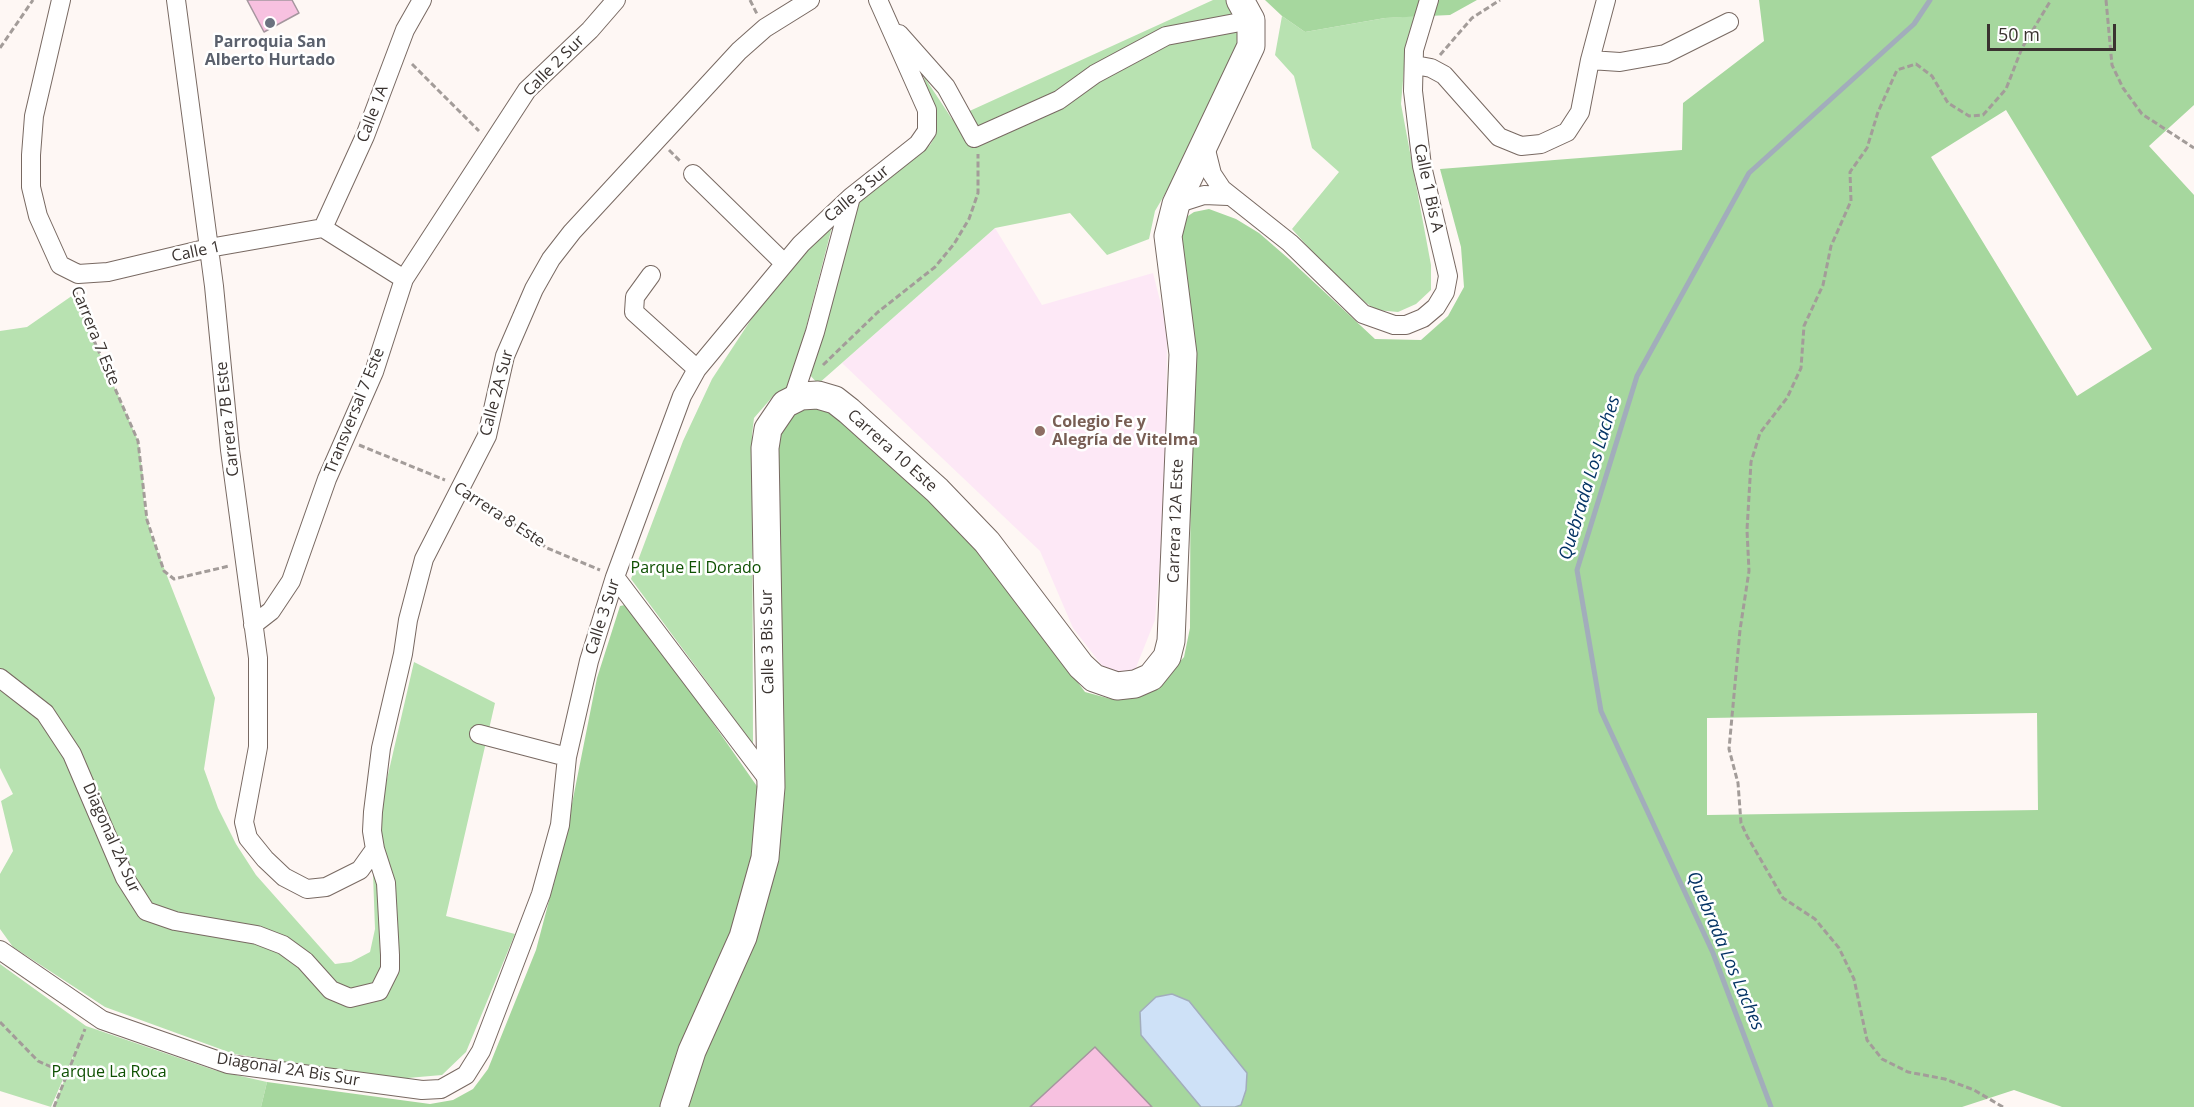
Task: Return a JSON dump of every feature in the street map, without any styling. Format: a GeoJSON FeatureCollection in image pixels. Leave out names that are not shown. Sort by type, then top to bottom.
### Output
{"type":"FeatureCollection","features":[{"type":"Feature","properties":{"kind":"street","name":"Carrera 7 Este"},"geometry":{"type":"LineString","coordinates":[[61,0],[34,116],[31,187],[38,216],[53,255],[60,265],[70,270]]}},
{"type":"Feature","properties":{"kind":"street","name":"Carrera 7B Este"},"geometry":{"type":"LineString","coordinates":[[176,0],[209,248],[258,657],[258,747],[244,822],[248,838],[284,877],[307,889],[326,887],[360,870],[375,849]]}},
{"type":"Feature","properties":{"kind":"street","name":"Calle 1A"},"geometry":{"type":"LineString","coordinates":[[323,228],[365,136],[397,49],[422,0]]}},
{"type":"Feature","properties":{"kind":"street","name":"Calle 2 Sur"},"geometry":{"type":"LineString","coordinates":[[493,139],[539,76],[590,30],[616,0]]}},
{"type":"Feature","properties":{"kind":"street","name":"Calle 2A Sur"},"geometry":{"type":"LineString","coordinates":[[375,849],[372,831],[381,748],[404,654],[416,585],[430,547],[487,435],[505,356],[542,273],[572,232],[740,51],[765,28],[810,0]]}},
{"type":"Feature","properties":{"kind":"street"},"geometry":{"type":"LineString","coordinates":[[1430,0],[1414,50],[1423,66],[1444,75],[1460,90],[1499,137],[1508,143],[1521,146],[1541,144],[1567,132],[1580,112],[1590,60],[1606,0]]}},
{"type":"Feature","properties":{"kind":"street"},"geometry":{"type":"LineString","coordinates":[[882,8],[946,87],[974,138],[1059,100],[1095,74],[1166,36],[1245,10]]}},
{"type":"Feature","properties":{"kind":"street","name":"Calle 3 Sur"},"geometry":{"type":"LineString","coordinates":[[458,1081],[478,1060],[541,894],[560,825],[567,757],[589,661],[615,577],[682,396],[698,369],[784,263],[851,197],[918,144],[927,131],[927,110],[882,8]]}},
{"type":"Feature","properties":{"kind":"street","name":"Carrera 12A Este"},"geometry":{"type":"LineString","coordinates":[[1118,686],[1135,684],[1151,677],[1162,665],[1171,641],[1183,354],[1168,248],[1170,224],[1176,204],[1251,46],[1245,10]]}},
{"type":"Feature","properties":{"kind":"street"},"geometry":{"type":"LineString","coordinates":[[1590,60],[1620,62],[1665,54],[1729,22]]}},
{"type":"Feature","properties":{"kind":"street","name":"Calle 1 Bis A"},"geometry":{"type":"LineString","coordinates":[[1228,196],[1290,243],[1354,307],[1373,320],[1406,325],[1423,318],[1436,307],[1445,292],[1447,268],[1417,134],[1413,91],[1423,66]]}},
{"type":"Feature","properties":{"kind":"street","name":"Transversal 7 Este"},"geometry":{"type":"LineString","coordinates":[[253,625],[272,611],[288,586],[327,479],[374,372],[404,279],[493,139]]}},
{"type":"Feature","properties":{"kind":"street"},"geometry":{"type":"LineString","coordinates":[[1205,146],[1212,174],[1228,196]]}},
{"type":"Feature","properties":{"kind":"street"},"geometry":{"type":"LineString","coordinates":[[693,174],[784,263]]}},
{"type":"Feature","properties":{"kind":"street"},"geometry":{"type":"LineString","coordinates":[[1176,204],[1204,195],[1228,196]]}},
{"type":"Feature","properties":{"kind":"street"},"geometry":{"type":"LineString","coordinates":[[793,398],[815,332],[851,197]]}},
{"type":"Feature","properties":{"kind":"street","name":"Calle 1"},"geometry":{"type":"LineString","coordinates":[[70,270],[78,274],[108,272],[209,248],[323,228]]}},
{"type":"Feature","properties":{"kind":"street"},"geometry":{"type":"LineString","coordinates":[[323,228],[404,279]]}},
{"type":"Feature","properties":{"kind":"street"},"geometry":{"type":"LineString","coordinates":[[651,275],[635,297],[634,312],[698,369]]}},
{"type":"Feature","properties":{"kind":"street","name":"Carrera 10 Este"},"geometry":{"type":"LineString","coordinates":[[793,398],[809,395],[827,397],[849,411],[937,490],[987,542],[1087,672],[1101,681],[1118,686]]}},
{"type":"Feature","properties":{"kind":"street","name":"Calle 3 Bis Sur"},"geometry":{"type":"LineString","coordinates":[[674,1107],[684,1071],[752,911],[766,849],[770,782],[765,448],[772,420],[793,398]]}},
{"type":"Feature","properties":{"kind":"street"},"geometry":{"type":"LineString","coordinates":[[615,577],[770,782]]}},
{"type":"Feature","properties":{"kind":"street","name":"Diagonal 2A Sur"},"geometry":{"type":"LineString","coordinates":[[0,678],[45,713],[72,754],[125,878],[146,911],[175,921],[208,925],[274,941],[293,951],[331,990],[350,998],[367,996],[379,991],[390,969],[385,876],[375,849]]}},
{"type":"Feature","properties":{"kind":"street"},"geometry":{"type":"LineString","coordinates":[[479,734],[567,757]]}},
{"type":"Feature","properties":{"kind":"street","name":"Diagonal 2A Bis Sur"},"geometry":{"type":"LineString","coordinates":[[0,950],[91,1013],[118,1027],[228,1064],[422,1090],[441,1089],[458,1081]]}},
{"type":"Feature","properties":{"kind":"path"},"geometry":{"type":"LineString","coordinates":[[0,48],[33,0]]}},
{"type":"Feature","properties":{"kind":"path"},"geometry":{"type":"LineString","coordinates":[[1423,66],[1472,18],[1500,0]]}},
{"type":"Feature","properties":{"kind":"path"},"geometry":{"type":"LineString","coordinates":[[2003,1107],[1965,1086],[1945,1079],[1908,1072],[1881,1059],[1867,1040],[1854,979],[1839,948],[1815,919],[1783,898],[1744,829],[1738,783],[1729,749],[1740,630],[1749,571],[1746,530],[1751,462],[1760,434],[1787,398],[1801,369],[1804,326],[1823,285],[1831,246],[1851,201],[1850,172],[1867,148],[1878,112],[1897,70],[1916,64],[1932,76],[1948,103],[1969,116],[1983,115],[2006,89],[2022,48],[2051,0]]}},
{"type":"Feature","properties":{"kind":"path"},"geometry":{"type":"LineString","coordinates":[[2106,0],[2112,65],[2123,88],[2142,114],[2194,148]]}},
{"type":"Feature","properties":{"kind":"path"},"geometry":{"type":"LineString","coordinates":[[397,49],[493,139]]}},
{"type":"Feature","properties":{"kind":"path"},"geometry":{"type":"LineString","coordinates":[[822,366],[878,312],[935,267],[954,244],[969,219],[978,192],[979,165],[974,138]]}},
{"type":"Feature","properties":{"kind":"path"},"geometry":{"type":"LineString","coordinates":[[659,140],[693,174]]}},
{"type":"Feature","properties":{"kind":"path","name":"Carrera 7 Este"},"geometry":{"type":"LineString","coordinates":[[70,270],[82,313],[138,441],[147,520],[164,571],[174,579],[245,562]]}},
{"type":"Feature","properties":{"kind":"path","name":"Carrera 8 Este"},"geometry":{"type":"LineString","coordinates":[[344,438],[462,488],[547,548],[615,577]]}},
{"type":"Feature","properties":{"kind":"path"},"geometry":{"type":"LineString","coordinates":[[54,1107],[91,1013]]}},
{"type":"Feature","properties":{"kind":"path"},"geometry":{"type":"LineString","coordinates":[[1,1023],[38,1061],[67,1074]]}},
{"type":"Feature","properties":{"kind":"path"},"geometry":{"type":"LineString","coordinates":[[0,1031],[1,1023]]}},
{"type":"Feature","properties":{"kind":"shaded area","name":"Colegio Fe y Alegría de Vitelma"},"geometry":{"type":"Polygon","coordinates":[[[995,228],[1042,305],[1153,273],[1167,328],[1166,488],[1155,620],[1135,670],[1110,676],[1073,628],[1040,551],[842,363],[995,228]]]}},
{"type":"Feature","properties":{"kind":"green space"},"geometry":{"type":"Polygon","coordinates":[[[1213,0],[1227,0],[1240,31],[1234,57],[1175,177],[1155,211],[1149,239],[1107,255],[1070,213],[995,228],[818,384],[809,374],[858,203],[930,145],[936,135],[936,117],[923,75],[952,119],[1213,0]]]}},
{"type":"Feature","properties":{"kind":"green space"},"geometry":{"type":"Polygon","coordinates":[[[1265,0],[1477,0],[1450,15],[1385,18],[1305,32],[1282,16],[1265,0]]]}},
{"type":"Feature","properties":{"kind":"green space"},"geometry":{"type":"Polygon","coordinates":[[[1759,0],[2194,0],[2194,105],[2149,146],[2194,195],[2194,1107],[2062,1107],[2014,1090],[1962,1107],[261,1107],[267,1082],[430,1104],[453,1100],[473,1089],[488,1069],[536,950],[564,844],[597,678],[620,606],[630,604],[777,815],[777,431],[790,410],[824,407],[912,480],[975,545],[1085,692],[1111,699],[1136,698],[1164,680],[1184,657],[1190,628],[1191,329],[1176,247],[1182,220],[1194,212],[1209,209],[1236,219],[1259,233],[1375,339],[1421,340],[1448,316],[1464,287],[1461,247],[1440,169],[1682,150],[1683,103],[1764,41],[1759,0]],[[2006,110],[1931,157],[2077,396],[2152,349],[2006,110]],[[2037,713],[1707,718],[1707,815],[2038,810],[2037,713]]]}},
{"type":"Feature","properties":{"kind":"green space"},"geometry":{"type":"Polygon","coordinates":[[[1282,16],[1305,32],[1385,18],[1420,16],[1405,57],[1401,104],[1431,265],[1431,290],[1416,304],[1398,312],[1376,310],[1344,287],[1292,229],[1339,172],[1312,148],[1294,76],[1275,55],[1282,16]]]}},
{"type":"Feature","properties":{"kind":"green space","name":"Parque El Dorado"},"geometry":{"type":"Polygon","coordinates":[[[833,223],[791,386],[774,395],[754,418],[752,435],[753,744],[631,579],[683,441],[712,379],[754,315],[785,275],[833,223]]]}},
{"type":"Feature","properties":{"kind":"green space"},"geometry":{"type":"Polygon","coordinates":[[[76,293],[82,313],[138,441],[144,505],[151,535],[215,698],[204,769],[218,808],[236,844],[256,875],[335,964],[351,962],[370,952],[375,929],[373,874],[378,818],[414,662],[495,703],[446,916],[515,934],[466,1052],[442,1075],[396,1079],[234,1054],[105,1007],[13,947],[0,929],[0,874],[13,851],[1,801],[13,794],[0,768],[0,331],[27,327],[76,293]]]}},
{"type":"Feature","properties":{"kind":"green space","name":"Parque La Roca"},"geometry":{"type":"Polygon","coordinates":[[[0,964],[86,1026],[214,1070],[267,1082],[261,1107],[54,1107],[77,1047],[51,1107],[0,1091],[0,964]]]}},
{"type":"Feature","properties":{"kind":"water"},"geometry":{"type":"Polygon","coordinates":[[[1172,994],[1189,1001],[1247,1073],[1246,1090],[1241,1105],[1201,1107],[1141,1035],[1140,1012],[1156,997],[1172,994]]]}},
{"type":"Feature","properties":{"kind":"building","name":"Parroquia San Alberto Hurtado"},"geometry":{"type":"Polygon","coordinates":[[[247,0],[292,0],[299,13],[264,32],[247,0]]]}},
{"type":"Feature","properties":{"kind":"building"},"geometry":{"type":"Polygon","coordinates":[[[1095,1047],[1152,1107],[1030,1107],[1095,1047]]]}},
{"type":"Feature","properties":{"kind":"waterway","name":"Quebrada Los Laches"},"geometry":{"type":"LineString","coordinates":[[1771,1107],[1713,953],[1601,711],[1577,570],[1637,376],[1749,173],[1914,24],[1930,0]]}},
{"type":"Feature","properties":{"kind":"place","name":"Parroquia San Alberto Hurtado"},"geometry":{"type":"Point","coordinates":[270,23]}},
{"type":"Feature","properties":{"kind":"place","name":"Colegio Fe y Alegría de Vitelma"},"geometry":{"type":"Point","coordinates":[1040,431]}}]}
